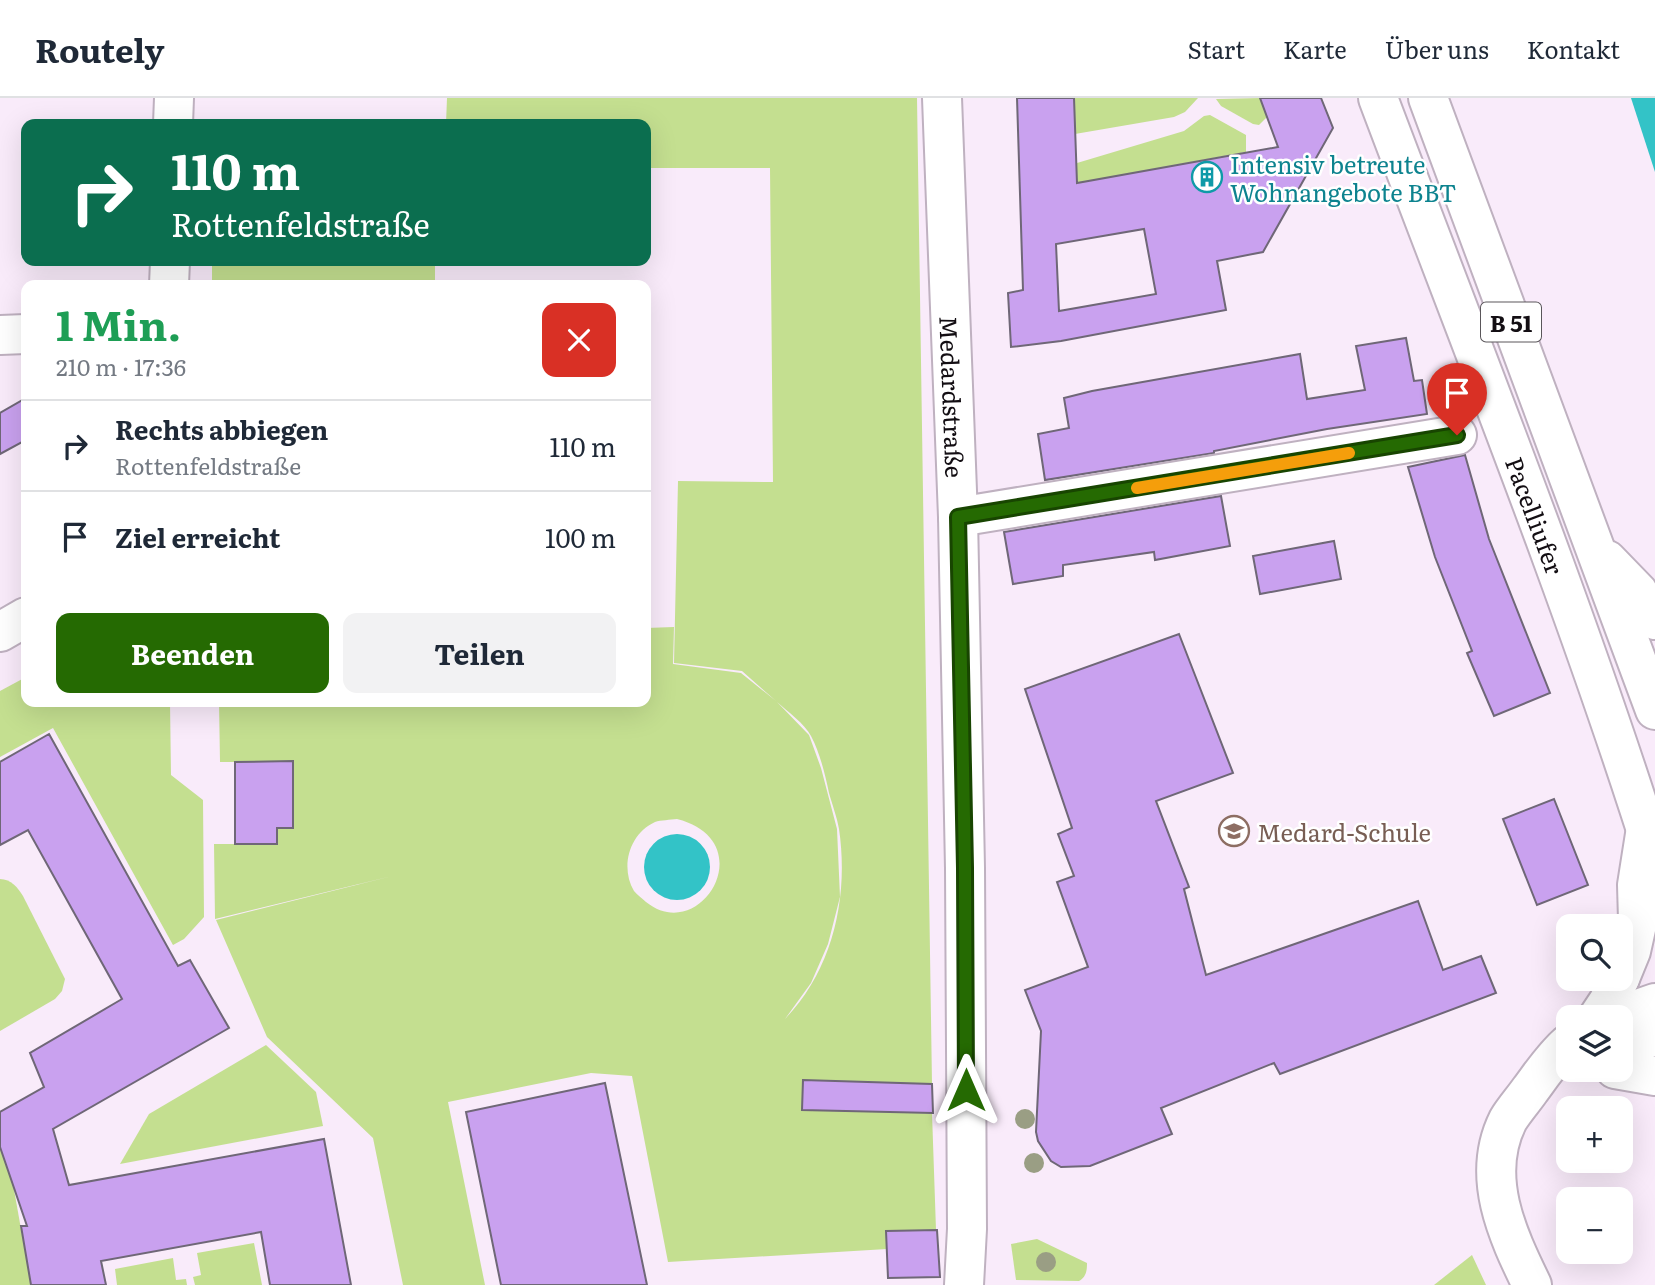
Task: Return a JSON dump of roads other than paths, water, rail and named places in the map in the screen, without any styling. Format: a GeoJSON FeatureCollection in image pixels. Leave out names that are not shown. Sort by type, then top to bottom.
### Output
{"type":"FeatureCollection","features":[{"type":"Feature","properties":{"kind":"main road"},"geometry":{"type":"LineString","coordinates":[[173,119],[174,98]]}},
{"type":"Feature","properties":{"kind":"main road","name":"Medardstraße"},"geometry":{"type":"LineString","coordinates":[[942,98],[958,517],[965,882],[967,1229],[964,1285]]}},
{"type":"Feature","properties":{"kind":"main road","name":"Pacelliufer"},"geometry":{"type":"LineString","coordinates":[[1378,98],[1554,562],[1616,735],[1650,843]]}},
{"type":"Feature","properties":{"kind":"main road","name":"Pacelliufer"},"geometry":{"type":"LineString","coordinates":[[1428,98],[1655,710]]}},
{"type":"Feature","properties":{"kind":"main road"},"geometry":{"type":"LineString","coordinates":[[0,335],[21,334]]}},
{"type":"Feature","properties":{"kind":"main road"},"geometry":{"type":"LineString","coordinates":[[958,517],[1457,435]]}},
{"type":"Feature","properties":{"kind":"main road"},"geometry":{"type":"LineString","coordinates":[[1594,546],[1638,592],[1655,620]]}},
{"type":"Feature","properties":{"kind":"main road"},"geometry":{"type":"LineString","coordinates":[[0,632],[21,620]]}},
{"type":"Feature","properties":{"kind":"main road"},"geometry":{"type":"LineString","coordinates":[[1633,942],[1638,920],[1637,885],[1650,843]]}},
{"type":"Feature","properties":{"kind":"main road"},"geometry":{"type":"LineString","coordinates":[[1633,1011],[1655,1003]]}},
{"type":"Feature","properties":{"kind":"main road"},"geometry":{"type":"LineString","coordinates":[[1633,1046],[1655,1035]]}},
{"type":"Feature","properties":{"kind":"main road"},"geometry":{"type":"LineString","coordinates":[[1633,1072],[1655,1076]]}},
{"type":"Feature","properties":{"kind":"main road"},"geometry":{"type":"LineString","coordinates":[[1532,1285],[1508,1233],[1497,1194],[1496,1174],[1502,1136],[1509,1119],[1520,1104],[1556,1082]]}},
{"type":"Feature","properties":{"kind":"water"},"geometry":{"type":"Polygon","coordinates":[[[1631,98],[1655,98],[1655,172],[1631,98]]]}},
{"type":"Feature","properties":{"kind":"water"},"geometry":{"type":"Polygon","coordinates":[[[677,834],[690,836],[700,844],[708,854],[708,880],[700,890],[690,898],[677,900],[664,898],[654,890],[646,880],[644,867],[646,854],[654,844],[664,836],[677,834]]]}},
{"type":"Feature","properties":{"kind":"place","name":"Intensiv betreute Wohnangebote BBT"},"geometry":{"type":"Point","coordinates":[1207,177]}},
{"type":"Feature","properties":{"kind":"place","name":"Medard-Schule"},"geometry":{"type":"Point","coordinates":[1234,831]}}]}
